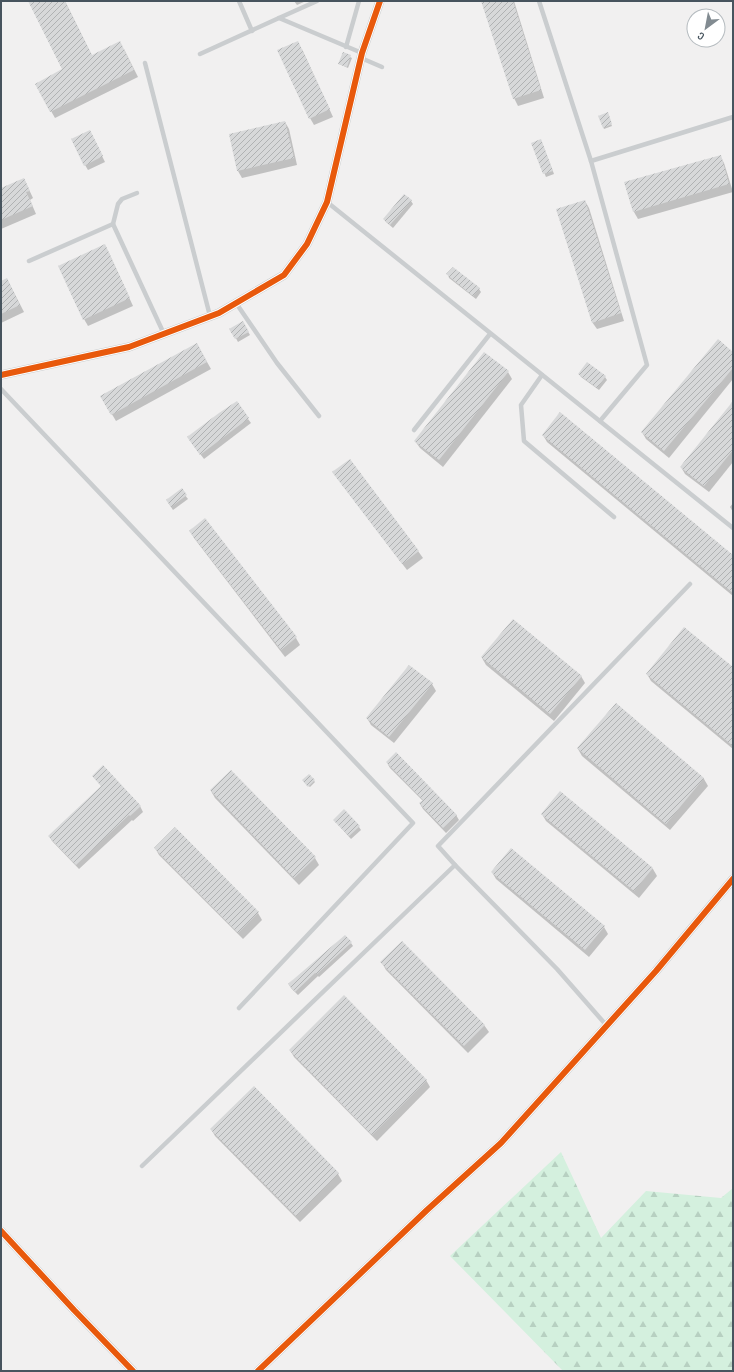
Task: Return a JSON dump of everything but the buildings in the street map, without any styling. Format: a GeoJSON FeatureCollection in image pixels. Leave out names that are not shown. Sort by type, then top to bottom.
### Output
{"type":"FeatureCollection","features":[{"type":"Feature","properties":{"kind":"street"},"geometry":{"type":"LineString","coordinates":[[1,375],[129,347],[219,313],[284,275],[307,244],[327,202],[362,55],[380,1]]}},
{"type":"Feature","properties":{"kind":"street"},"geometry":{"type":"LineString","coordinates":[[258,1371],[427,1210],[502,1143],[656,971],[733,879]]}},
{"type":"Feature","properties":{"kind":"street"},"geometry":{"type":"LineString","coordinates":[[1,1231],[133,1371]]}},
{"type":"Feature","properties":{"kind":"lane"},"geometry":{"type":"LineString","coordinates":[[239,1],[252,30]]}},
{"type":"Feature","properties":{"kind":"lane"},"geometry":{"type":"LineString","coordinates":[[200,54],[317,1]]}},
{"type":"Feature","properties":{"kind":"lane"},"geometry":{"type":"LineString","coordinates":[[346,47],[359,1]]}},
{"type":"Feature","properties":{"kind":"lane"},"geometry":{"type":"LineString","coordinates":[[539,1],[591,161],[647,365],[600,421]]}},
{"type":"Feature","properties":{"kind":"lane"},"geometry":{"type":"LineString","coordinates":[[279,18],[346,47],[382,67]]}},
{"type":"Feature","properties":{"kind":"lane"},"geometry":{"type":"LineString","coordinates":[[145,63],[210,316]]}},
{"type":"Feature","properties":{"kind":"lane"},"geometry":{"type":"LineString","coordinates":[[591,161],[733,117]]}},
{"type":"Feature","properties":{"kind":"lane"},"geometry":{"type":"LineString","coordinates":[[137,193],[122,199],[118,204],[113,224],[164,334]]}},
{"type":"Feature","properties":{"kind":"lane"},"geometry":{"type":"LineString","coordinates":[[327,202],[733,528]]}},
{"type":"Feature","properties":{"kind":"lane"},"geometry":{"type":"LineString","coordinates":[[29,261],[113,224]]}},
{"type":"Feature","properties":{"kind":"lane"},"geometry":{"type":"LineString","coordinates":[[236,303],[277,363],[318,416]]}},
{"type":"Feature","properties":{"kind":"lane"},"geometry":{"type":"LineString","coordinates":[[414,430],[490,334]]}},
{"type":"Feature","properties":{"kind":"lane"},"geometry":{"type":"LineString","coordinates":[[542,375],[522,405],[524,442],[614,517]]}},
{"type":"Feature","properties":{"kind":"lane"},"geometry":{"type":"LineString","coordinates":[[1,389],[413,823],[239,1008]]}},
{"type":"Feature","properties":{"kind":"lane"},"geometry":{"type":"LineString","coordinates":[[607,1026],[557,969],[438,846],[690,584]]}},
{"type":"Feature","properties":{"kind":"lane"},"geometry":{"type":"LineString","coordinates":[[142,1166],[455,865]]}},
{"type":"Feature","properties":{"kind":"green space"},"geometry":{"type":"Polygon","coordinates":[[[561,1152],[601,1238],[646,1191],[721,1198],[733,1188],[733,1371],[563,1371],[450,1256],[561,1152]]]}},
{"type":"Feature","properties":{"kind":"cycle path"},"geometry":{"type":"LineString","coordinates":[[1,375],[129,347],[219,313],[284,275],[307,244],[327,202],[362,53],[380,1]]}},
{"type":"Feature","properties":{"kind":"cycle path"},"geometry":{"type":"LineString","coordinates":[[258,1371],[427,1210],[501,1143],[656,971],[733,879]]}},
{"type":"Feature","properties":{"kind":"cycle path"},"geometry":{"type":"LineString","coordinates":[[1,1231],[133,1371]]}}]}
